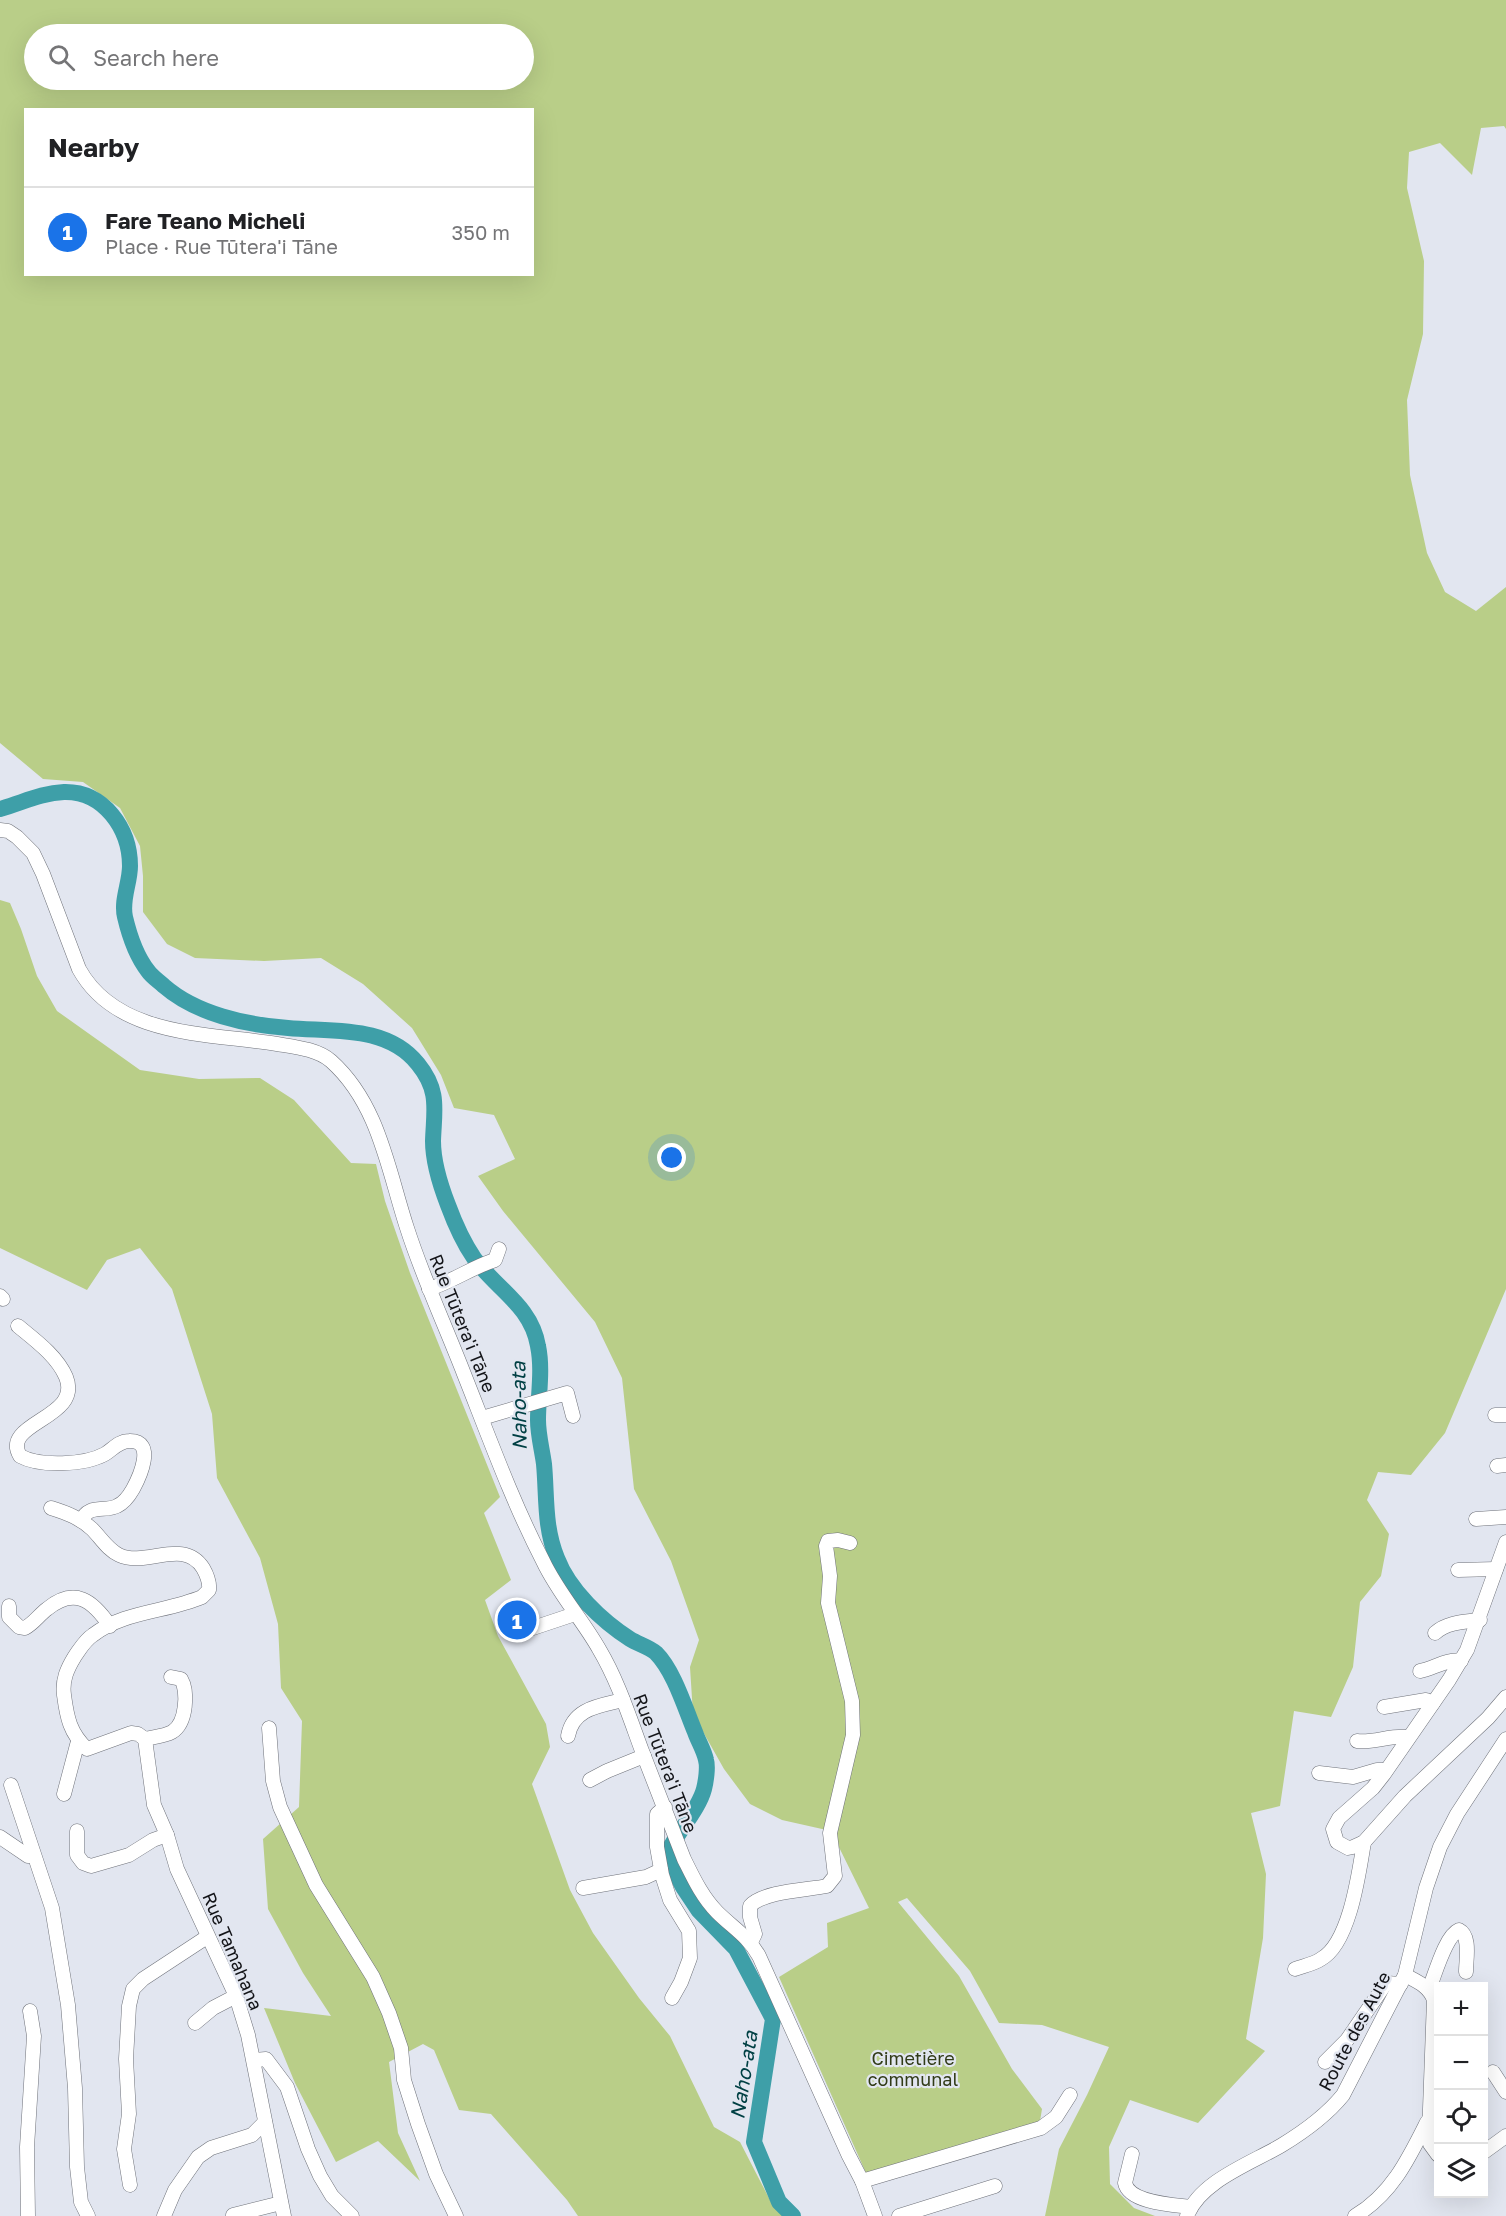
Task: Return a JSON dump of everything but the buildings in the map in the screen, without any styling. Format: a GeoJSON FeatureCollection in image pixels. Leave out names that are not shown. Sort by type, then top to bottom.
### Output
{"type":"FeatureCollection","features":[{"type":"Feature","properties":{"kind":"street","name":"Rue Tūtera'i Tāne"},"geometry":{"type":"LineString","coordinates":[[0,830],[17,837],[33,853],[85,981],[116,1007],[169,1029],[315,1052],[330,1060],[356,1090],[373,1121],[391,1168],[406,1226],[429,1289],[504,1475],[544,1564],[599,1649],[623,1700],[695,1882],[716,1911],[751,1942],[772,1982],[862,2181],[875,2216]]}},
{"type":"Feature","properties":{"kind":"street"},"geometry":{"type":"LineString","coordinates":[[429,1289],[453,1281],[495,1260],[499,1248]]}},
{"type":"Feature","properties":{"kind":"street"},"geometry":{"type":"LineString","coordinates":[[18,1326],[50,1355],[64,1374],[68,1387],[66,1398],[58,1408],[28,1428],[18,1438],[16,1448],[20,1456],[29,1460],[46,1462],[82,1462],[101,1456],[122,1442],[129,1441],[138,1444],[144,1453],[145,1461],[141,1472],[126,1500],[114,1508],[99,1508],[88,1512],[83,1516],[82,1521]]}},
{"type":"Feature","properties":{"kind":"street"},"geometry":{"type":"LineString","coordinates":[[482,1418],[567,1394],[573,1416]]}},
{"type":"Feature","properties":{"kind":"street"},"geometry":{"type":"LineString","coordinates":[[51,1508],[82,1521],[111,1549],[123,1556],[174,1553],[191,1557],[202,1566],[209,1582],[208,1592],[199,1599],[131,1617],[89,1637],[64,1677],[68,1716],[74,1734],[87,1749],[131,1733],[138,1734],[145,1739],[170,1733],[179,1724],[184,1709],[184,1686],[181,1679],[171,1677]]}},
{"type":"Feature","properties":{"kind":"street"},"geometry":{"type":"LineString","coordinates":[[1476,1519],[1506,1517]]}},
{"type":"Feature","properties":{"kind":"street"},"geometry":{"type":"LineString","coordinates":[[751,1942],[755,1934],[750,1917],[750,1906],[753,1903],[766,1897],[827,1886],[835,1876],[830,1833],[853,1735],[852,1701],[828,1603],[830,1576],[826,1546],[828,1541],[838,1539],[850,1543]]}},
{"type":"Feature","properties":{"kind":"street"},"geometry":{"type":"LineString","coordinates":[[1506,1542],[1480,1620],[1461,1661],[1373,1788],[1339,1818],[1333,1834],[1341,1846],[1353,1847],[1364,1842],[1405,1796],[1488,1718],[1506,1697]]}},
{"type":"Feature","properties":{"kind":"street"},"geometry":{"type":"LineString","coordinates":[[1458,1570],[1496,1569]]}},
{"type":"Feature","properties":{"kind":"street"},"geometry":{"type":"LineString","coordinates":[[9,1606],[9,1617],[19,1627],[25,1628],[62,1599],[76,1598],[90,1601],[110,1626]]}},
{"type":"Feature","properties":{"kind":"street"},"geometry":{"type":"LineString","coordinates":[[527,1630],[575,1614]]}},
{"type":"Feature","properties":{"kind":"street"},"geometry":{"type":"LineString","coordinates":[[1435,1633],[1442,1627],[1480,1620]]}},
{"type":"Feature","properties":{"kind":"street"},"geometry":{"type":"LineString","coordinates":[[1420,1671],[1453,1660],[1461,1661]]}},
{"type":"Feature","properties":{"kind":"street"},"geometry":{"type":"LineString","coordinates":[[568,1736],[570,1725],[585,1711],[623,1700]]}},
{"type":"Feature","properties":{"kind":"street"},"geometry":{"type":"LineString","coordinates":[[1384,1707],[1426,1700],[1432,1703]]}},
{"type":"Feature","properties":{"kind":"street"},"geometry":{"type":"LineString","coordinates":[[269,1728],[273,1781],[280,1807],[316,1885],[373,1977],[389,2013],[400,2048],[404,2080],[418,2124],[436,2174],[456,2216]]}},
{"type":"Feature","properties":{"kind":"street"},"geometry":{"type":"LineString","coordinates":[[1357,1741],[1366,1742],[1395,1736],[1408,1737]]}},
{"type":"Feature","properties":{"kind":"street","name":"Rue Tamahana"},"geometry":{"type":"LineString","coordinates":[[145,1739],[154,1805],[167,1835],[177,1869],[236,1996],[254,2060],[283,2210]]}},
{"type":"Feature","properties":{"kind":"street","name":"Route des Aute"},"geometry":{"type":"LineString","coordinates":[[1189,2212],[1202,2194],[1217,2182],[1282,2145],[1315,2123],[1334,2106],[1350,2083],[1403,1979],[1426,1888],[1440,1847],[1457,1814],[1506,1739]]}},
{"type":"Feature","properties":{"kind":"street"},"geometry":{"type":"LineString","coordinates":[[64,1794],[76,1745],[80,1742]]}},
{"type":"Feature","properties":{"kind":"street"},"geometry":{"type":"LineString","coordinates":[[590,1780],[644,1756]]}},
{"type":"Feature","properties":{"kind":"street"},"geometry":{"type":"LineString","coordinates":[[1319,1773],[1353,1777],[1377,1770],[1386,1770]]}},
{"type":"Feature","properties":{"kind":"street"},"geometry":{"type":"LineString","coordinates":[[11,1785],[52,1908],[68,2005],[81,2202],[88,2216]]}},
{"type":"Feature","properties":{"kind":"street"},"geometry":{"type":"LineString","coordinates":[[664,1807],[657,1814],[660,1870],[670,1900],[689,1931],[690,1958],[672,1998]]}},
{"type":"Feature","properties":{"kind":"street"},"geometry":{"type":"LineString","coordinates":[[77,1831],[78,1858],[91,1866],[129,1856],[153,1840],[167,1835]]}},
{"type":"Feature","properties":{"kind":"street"},"geometry":{"type":"LineString","coordinates":[[0,1838],[28,1856],[34,1856]]}},
{"type":"Feature","properties":{"kind":"street"},"geometry":{"type":"LineString","coordinates":[[1295,1969],[1322,1959],[1334,1947],[1344,1929],[1364,1842]]}},
{"type":"Feature","properties":{"kind":"street"},"geometry":{"type":"LineString","coordinates":[[583,1888],[637,1879],[660,1870]]}},
{"type":"Feature","properties":{"kind":"street"},"geometry":{"type":"LineString","coordinates":[[1429,1989],[1449,1939],[1459,1929],[1466,1940],[1466,1972]]}},
{"type":"Feature","properties":{"kind":"street"},"geometry":{"type":"LineString","coordinates":[[130,2185],[124,2149],[129,2114],[126,2059],[129,2006],[133,1989],[142,1979],[207,1937]]}},
{"type":"Feature","properties":{"kind":"street"},"geometry":{"type":"LineString","coordinates":[[1325,2062],[1347,2040],[1386,1983],[1403,1979],[1429,1989],[1434,2000],[1429,2136],[1430,2144],[1434,2150]]}},
{"type":"Feature","properties":{"kind":"street"},"geometry":{"type":"LineString","coordinates":[[195,2023],[213,2008],[236,1996]]}},
{"type":"Feature","properties":{"kind":"street"},"geometry":{"type":"LineString","coordinates":[[28,2216],[27,2147],[34,2036],[30,2011]]}},
{"type":"Feature","properties":{"kind":"street"},"geometry":{"type":"LineString","coordinates":[[254,2060],[266,2059],[287,2086],[308,2149],[320,2176],[332,2196],[352,2216]]}},
{"type":"Feature","properties":{"kind":"street"},"geometry":{"type":"LineString","coordinates":[[1493,2072],[1506,2092]]}},
{"type":"Feature","properties":{"kind":"street"},"geometry":{"type":"LineString","coordinates":[[862,2181],[1041,2128],[1056,2117],[1070,2095]]}},
{"type":"Feature","properties":{"kind":"street"},"geometry":{"type":"LineString","coordinates":[[1355,2216],[1375,2202],[1402,2170],[1430,2116]]}},
{"type":"Feature","properties":{"kind":"street"},"geometry":{"type":"LineString","coordinates":[[164,2216],[174,2190],[198,2157],[211,2148],[252,2135],[266,2122]]}},
{"type":"Feature","properties":{"kind":"street"},"geometry":{"type":"LineString","coordinates":[[1488,2149],[1506,2136]]}},
{"type":"Feature","properties":{"kind":"street"},"geometry":{"type":"LineString","coordinates":[[1132,2154],[1125,2183],[1126,2188],[1134,2195],[1189,2212]]}},
{"type":"Feature","properties":{"kind":"street"},"geometry":{"type":"LineString","coordinates":[[899,2216],[995,2186]]}},
{"type":"Feature","properties":{"kind":"street"},"geometry":{"type":"LineString","coordinates":[[233,2215],[283,2210]]}},
{"type":"Feature","properties":{"kind":"green space","name":"Cimetière communal"},"geometry":{"type":"Polygon","coordinates":[[[0,0],[1506,0],[1506,129],[1504,126],[1481,128],[1472,175],[1440,143],[1409,152],[1407,188],[1424,261],[1423,334],[1407,400],[1410,475],[1427,553],[1445,592],[1476,611],[1506,587],[1506,1289],[1445,1433],[1411,1475],[1378,1472],[1367,1500],[1389,1534],[1381,1576],[1360,1602],[1353,1667],[1331,1717],[1294,1711],[1280,1806],[1251,1813],[1266,1874],[1263,1938],[1246,2039],[1265,2051],[1198,2123],[1130,2100],[1109,2147],[1110,2184],[1134,2208],[1155,2216],[1045,2216],[1059,2149],[1109,2047],[1042,2025],[999,2023],[970,1971],[907,1898],[898,1902],[959,1976],[1012,2069],[1042,2109],[1040,2121],[866,2173],[779,1977],[828,1947],[827,1923],[869,1908],[831,1831],[782,1820],[750,1804],[724,1769],[693,1714],[690,1667],[699,1640],[671,1561],[634,1489],[622,1378],[595,1322],[503,1211],[478,1176],[515,1159],[494,1115],[454,1108],[441,1075],[412,1028],[363,984],[321,958],[264,961],[195,958],[167,944],[143,912],[140,846],[120,808],[83,782],[43,779],[0,743],[0,0]]]}},
{"type":"Feature","properties":{"kind":"green space"},"geometry":{"type":"Polygon","coordinates":[[[0,900],[10,903],[37,976],[57,1011],[140,1070],[199,1079],[260,1078],[294,1100],[351,1163],[376,1164],[385,1201],[410,1273],[500,1497],[484,1513],[511,1580],[485,1600],[498,1636],[546,1724],[550,1747],[532,1784],[570,1890],[593,1933],[639,1998],[670,2036],[714,2127],[740,2142],[771,2202],[783,2216],[578,2216],[567,2200],[491,2114],[459,2110],[434,2050],[423,2044],[389,2062],[398,2133],[420,2181],[378,2141],[336,2162],[295,2083],[264,2008],[331,2016],[303,1973],[268,1909],[263,1839],[299,1807],[302,1721],[281,1688],[278,1624],[260,1558],[217,1478],[212,1414],[172,1289],[140,1248],[107,1260],[87,1290],[0,1248],[0,900]]]}},
{"type":"Feature","properties":{"kind":"waterway","name":"Naho-ata"},"geometry":{"type":"LineString","coordinates":[[0,809],[39,796],[64,792],[78,793],[91,798],[112,815],[120,826],[129,852],[130,872],[124,911],[131,938],[140,959],[150,973],[177,996],[206,1011],[239,1021],[288,1028],[358,1033],[391,1042],[405,1051],[425,1074],[433,1092],[433,1149],[436,1165],[453,1219],[474,1258],[512,1298],[528,1319],[538,1346],[540,1364],[538,1426],[544,1464],[550,1535],[557,1558],[562,1570],[578,1593],[598,1614],[630,1639],[656,1653],[662,1661],[678,1690],[705,1756],[707,1770],[702,1796],[671,1846],[672,1866],[699,1911],[736,1949],[773,2019],[754,2142],[779,2202],[793,2216]]}},
{"type":"Feature","properties":{"kind":"place","name":"Fare Teano Micheli"},"geometry":{"type":"Point","coordinates":[517,1620]}}]}
